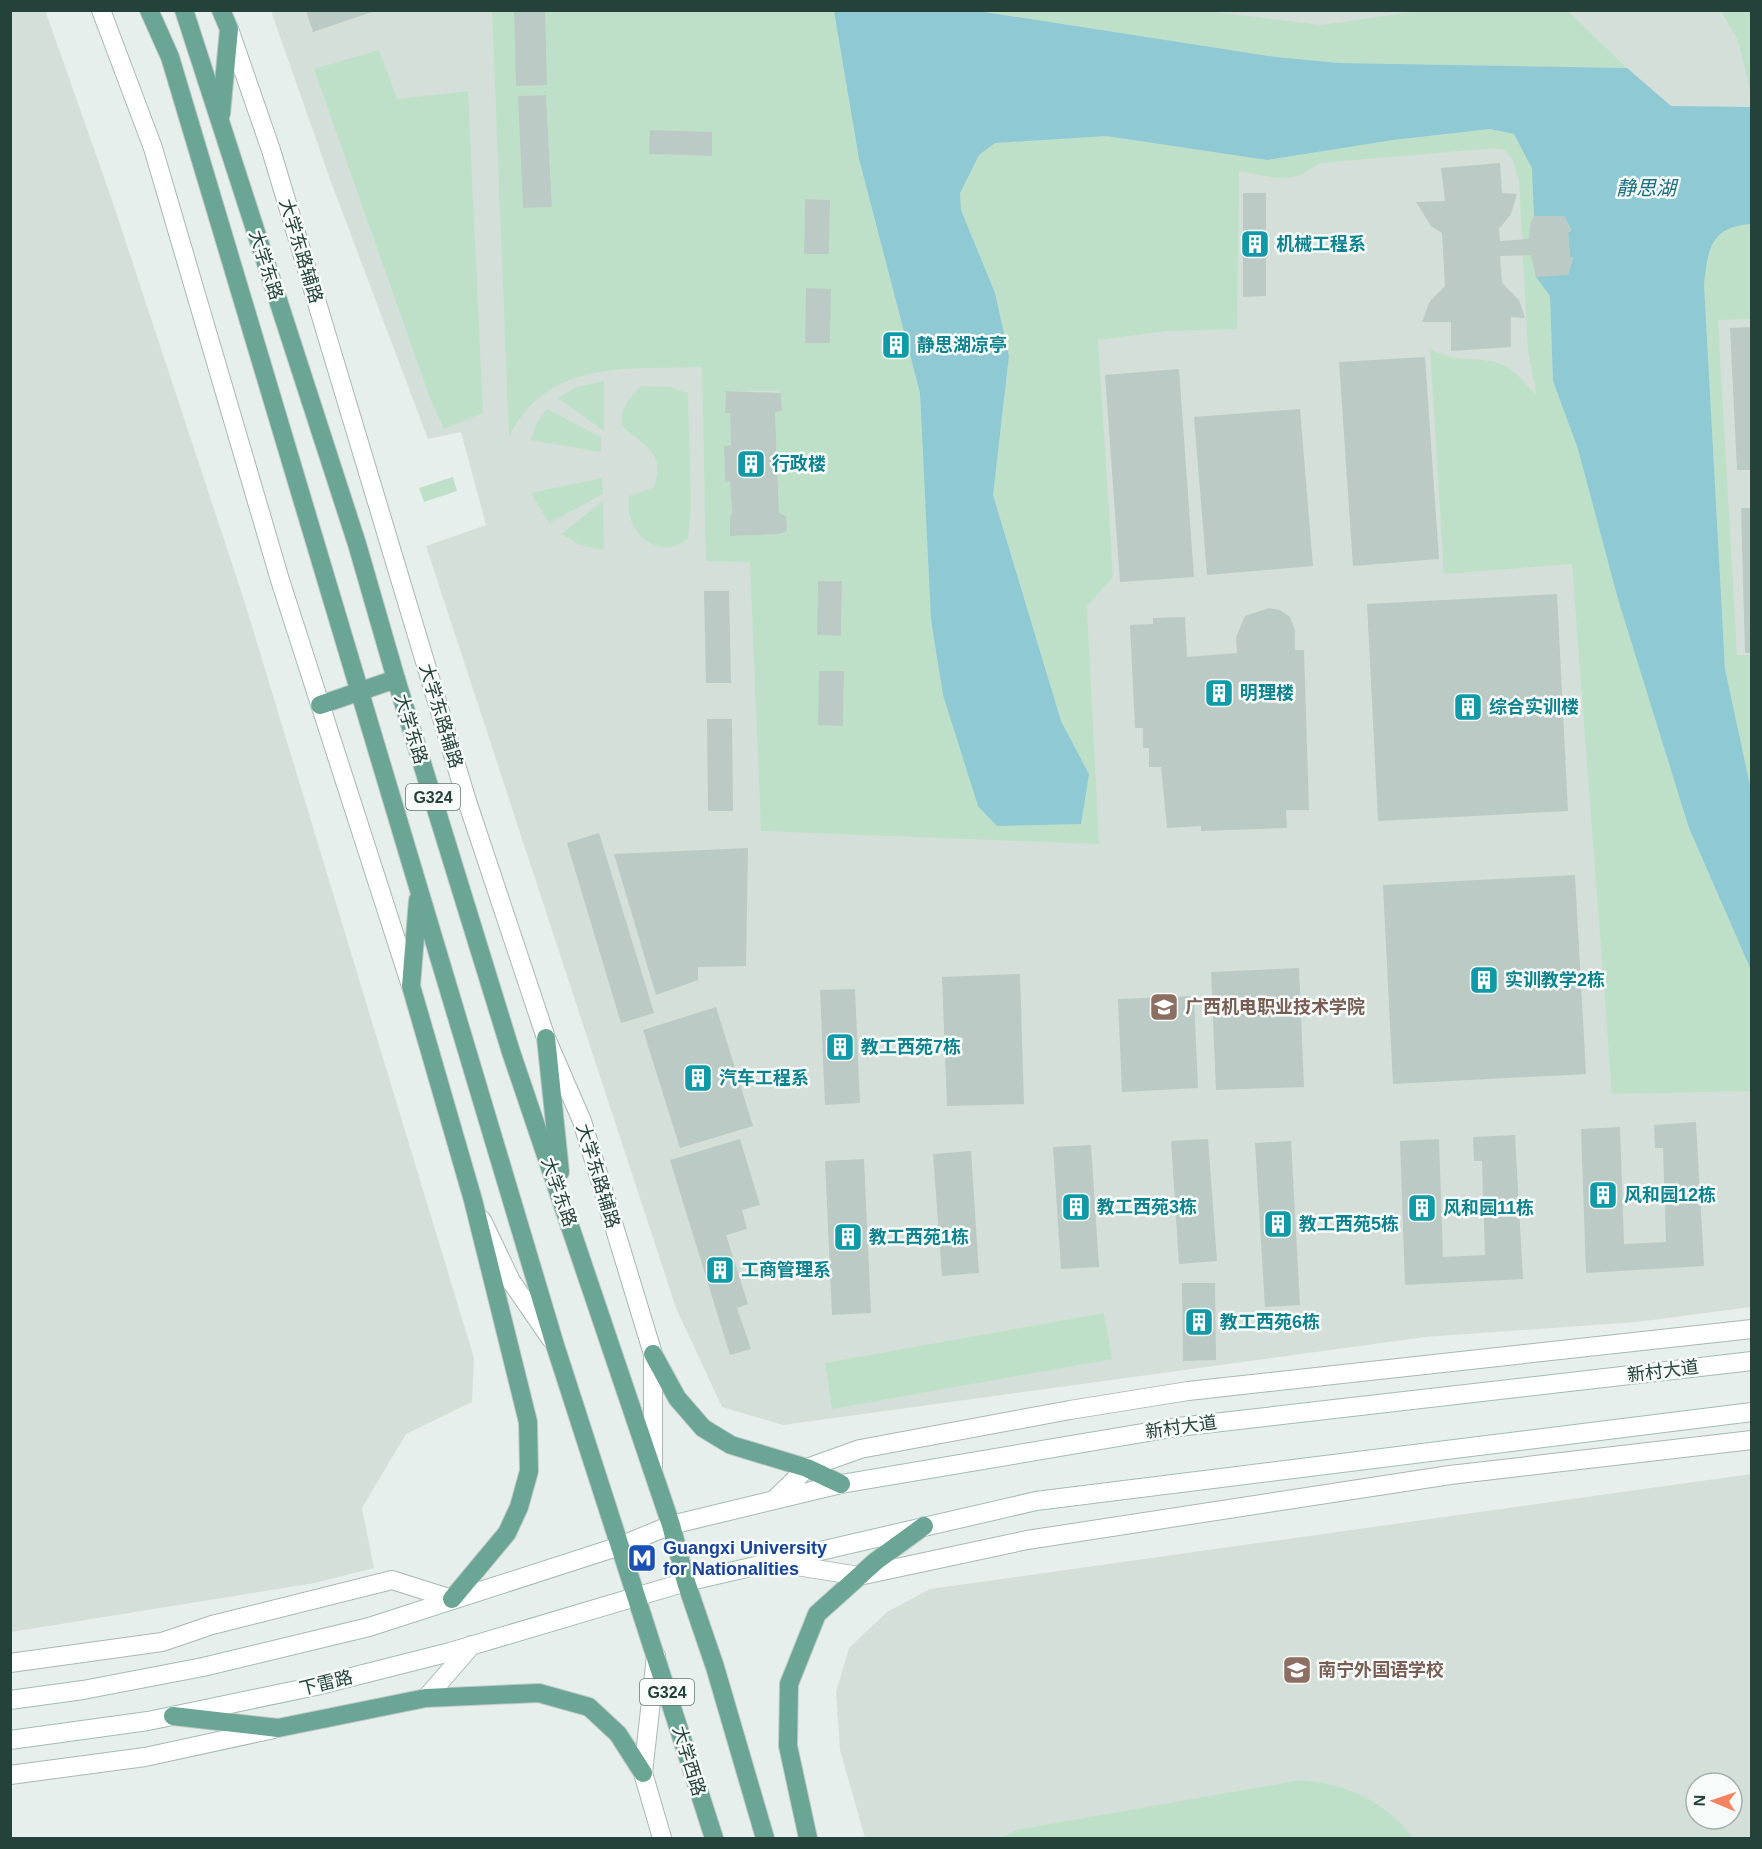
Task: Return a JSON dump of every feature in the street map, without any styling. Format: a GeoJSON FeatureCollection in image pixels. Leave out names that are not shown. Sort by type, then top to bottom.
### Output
{"type":"FeatureCollection","features":[{"type":"Feature","properties":{"kind":"main road","name":"大学东路"},"geometry":{"type":"LineString","coordinates":[[149,10],[170,57],[555,1345],[620,1546]]}},
{"type":"Feature","properties":{"kind":"main road","name":"大学东路"},"geometry":{"type":"LineString","coordinates":[[184,10],[357,544],[396,679],[508,1040],[671,1525],[686,1582]]}},
{"type":"Feature","properties":{"kind":"main road"},"geometry":{"type":"LineString","coordinates":[[220,122],[229,30],[221,10]]}},
{"type":"Feature","properties":{"kind":"main road"},"geometry":{"type":"LineString","coordinates":[[320,705],[396,679]]}},
{"type":"Feature","properties":{"kind":"main road"},"geometry":{"type":"LineString","coordinates":[[418,888],[411,986],[473,1200],[528,1422],[529,1472],[519,1507],[507,1533],[452,1599]]}},
{"type":"Feature","properties":{"kind":"main road"},"geometry":{"type":"LineString","coordinates":[[546,1038],[564,1207]]}},
{"type":"Feature","properties":{"kind":"main road"},"geometry":{"type":"LineString","coordinates":[[652,1354],[677,1398],[703,1428],[731,1445],[807,1468],[842,1484]]}},
{"type":"Feature","properties":{"kind":"main road"},"geometry":{"type":"LineString","coordinates":[[808,1839],[788,1746],[789,1684],[817,1614],[859,1576],[924,1526]]}},
{"type":"Feature","properties":{"kind":"main road","name":"大学西路"},"geometry":{"type":"LineString","coordinates":[[620,1546],[714,1839]]}},
{"type":"Feature","properties":{"kind":"main road","name":"G324"},"geometry":{"type":"LineString","coordinates":[[686,1582],[715,1667],[765,1839]]}},
{"type":"Feature","properties":{"kind":"main road"},"geometry":{"type":"LineString","coordinates":[[173,1716],[278,1728],[426,1698],[539,1693],[589,1707],[618,1734],[643,1773]]}},
{"type":"Feature","properties":{"kind":"street"},"geometry":{"type":"LineString","coordinates":[[101,10],[153,148],[280,580],[411,986]]}},
{"type":"Feature","properties":{"kind":"street","name":"大学东路辅路"},"geometry":{"type":"LineString","coordinates":[[229,30],[271,150],[466,798],[546,1038],[582,1121],[652,1354],[653,1473]]}},
{"type":"Feature","properties":{"kind":"street"},"geometry":{"type":"LineString","coordinates":[[473,1200],[511,1281],[555,1345]]}},
{"type":"Feature","properties":{"kind":"street"},"geometry":{"type":"LineString","coordinates":[[775,1499],[807,1468],[860,1449],[1188,1391],[1752,1329]]}},
{"type":"Feature","properties":{"kind":"street","name":"新村大道"},"geometry":{"type":"LineString","coordinates":[[620,1546],[671,1525],[842,1484],[1178,1427],[1752,1361]]}},
{"type":"Feature","properties":{"kind":"street"},"geometry":{"type":"LineString","coordinates":[[636,1597],[686,1582],[1036,1501],[1752,1412]]}},
{"type":"Feature","properties":{"kind":"street"},"geometry":{"type":"LineString","coordinates":[[771,1562],[859,1576],[1027,1540],[1450,1475],[1752,1440]]}},
{"type":"Feature","properties":{"kind":"street"},"geometry":{"type":"LineString","coordinates":[[10,1700],[83,1690],[203,1667],[369,1627],[620,1546]]}},
{"type":"Feature","properties":{"kind":"street"},"geometry":{"type":"LineString","coordinates":[[10,1663],[162,1642],[212,1624],[392,1580],[452,1599]]}},
{"type":"Feature","properties":{"kind":"street","name":"下雷路"},"geometry":{"type":"LineString","coordinates":[[10,1740],[173,1716],[316,1686],[472,1645],[636,1597]]}},
{"type":"Feature","properties":{"kind":"street"},"geometry":{"type":"LineString","coordinates":[[426,1698],[472,1645]]}},
{"type":"Feature","properties":{"kind":"street"},"geometry":{"type":"LineString","coordinates":[[656,1656],[643,1773],[662,1839]]}},
{"type":"Feature","properties":{"kind":"street"},"geometry":{"type":"LineString","coordinates":[[10,1775],[145,1758],[278,1728]]}},
{"type":"Feature","properties":{"kind":"shaded area"},"geometry":{"type":"Polygon","coordinates":[[[45,10],[112,200],[244,600],[474,1358],[472,1402],[406,1434],[362,1508],[374,1568],[315,1583],[11,1632],[10,11],[45,10]]]}},
{"type":"Feature","properties":{"kind":"shaded area","name":"广西机电职业技术学院"},"geometry":{"type":"Polygon","coordinates":[[[271,11],[1751,11],[1751,1307],[1637,1322],[1425,1337],[783,1425],[722,1407],[676,1308],[426,546],[486,525],[461,432],[428,439],[331,182],[271,11]]]}},
{"type":"Feature","properties":{"kind":"shaded area","name":"南宁外国语学校"},"geometry":{"type":"Polygon","coordinates":[[[1751,1474],[1751,1838],[865,1838],[840,1750],[836,1692],[849,1648],[887,1612],[930,1589],[1751,1474]]]}},
{"type":"Feature","properties":{"kind":"green space"},"geometry":{"type":"Polygon","coordinates":[[[1198,10],[1322,25],[1426,10],[1568,11],[1627,68],[1339,63],[1276,57],[978,11],[1198,10]]]}},
{"type":"Feature","properties":{"kind":"green space"},"geometry":{"type":"Polygon","coordinates":[[[492,11],[834,11],[859,159],[920,393],[931,620],[943,695],[1089,774],[1061,721],[993,495],[1009,356],[995,293],[961,210],[960,193],[979,155],[995,143],[1106,136],[1267,160],[1393,140],[1490,129],[1514,134],[1533,168],[1534,216],[1564,216],[1571,238],[1572,252],[1568,275],[1536,277],[1550,296],[1553,381],[1578,449],[1689,828],[1751,970],[1751,1091],[1612,1094],[1572,564],[1444,574],[1430,348],[1453,357],[1502,364],[1513,371],[1536,394],[1528,351],[1519,180],[1512,158],[1504,150],[1496,148],[1319,163],[1300,175],[1281,178],[1239,171],[1237,329],[1167,331],[1098,340],[1113,577],[1087,606],[1099,844],[761,831],[750,562],[706,561],[702,367],[618,370],[592,373],[567,381],[545,393],[525,411],[509,437],[492,11]],[[546,95],[519,96],[524,208],[552,207],[546,95]],[[650,130],[650,154],[712,156],[712,132],[650,130]],[[830,200],[805,254],[829,254],[830,200]],[[831,289],[805,343],[830,343],[831,289]],[[726,391],[725,413],[730,413],[731,445],[724,446],[725,482],[730,481],[732,514],[730,516],[730,536],[780,534],[787,531],[786,516],[779,513],[775,412],[782,411],[781,393],[777,391],[726,391]],[[818,581],[817,635],[841,636],[842,581],[818,581]],[[844,671],[818,725],[843,726],[844,671]]]}},
{"type":"Feature","properties":{"kind":"green space"},"geometry":{"type":"Polygon","coordinates":[[[1721,11],[1751,11],[1751,94],[1738,40],[1721,11]]]}},
{"type":"Feature","properties":{"kind":"green space"},"geometry":{"type":"Polygon","coordinates":[[[379,50],[397,99],[468,91],[483,413],[444,429],[430,398],[314,69],[379,50]]]}},
{"type":"Feature","properties":{"kind":"green space"},"geometry":{"type":"Polygon","coordinates":[[[1751,224],[1751,319],[1718,320],[1737,655],[1751,655],[1751,790],[1725,669],[1704,284],[1707,260],[1714,242],[1727,230],[1751,224]]]}},
{"type":"Feature","properties":{"kind":"green space"},"geometry":{"type":"Polygon","coordinates":[[[604,381],[604,431],[558,398],[576,387],[604,381]]]}},
{"type":"Feature","properties":{"kind":"green space"},"geometry":{"type":"Polygon","coordinates":[[[642,386],[670,387],[688,393],[691,504],[688,539],[665,547],[645,540],[631,521],[629,509],[629,496],[654,487],[657,475],[655,457],[651,451],[622,426],[622,414],[626,403],[642,386]]]}},
{"type":"Feature","properties":{"kind":"green space"},"geometry":{"type":"Polygon","coordinates":[[[547,409],[601,437],[601,452],[530,440],[537,423],[547,409]]]}},
{"type":"Feature","properties":{"kind":"green space"},"geometry":{"type":"Polygon","coordinates":[[[453,477],[457,491],[424,502],[419,488],[453,477]]]}},
{"type":"Feature","properties":{"kind":"green space"},"geometry":{"type":"Polygon","coordinates":[[[602,478],[603,494],[549,523],[531,493],[602,478]]]}},
{"type":"Feature","properties":{"kind":"green space"},"geometry":{"type":"Polygon","coordinates":[[[603,501],[604,550],[580,545],[561,534],[603,501]]]}},
{"type":"Feature","properties":{"kind":"green space"},"geometry":{"type":"Polygon","coordinates":[[[1104,1313],[1112,1359],[832,1409],[825,1363],[1104,1313]]]}},
{"type":"Feature","properties":{"kind":"green space"},"geometry":{"type":"Polygon","coordinates":[[[1301,1780],[1349,1790],[1364,1797],[1390,1814],[1413,1838],[1001,1838],[1016,1830],[1301,1780]]]}},
{"type":"Feature","properties":{"kind":"water","name":"静思湖"},"geometry":{"type":"Polygon","coordinates":[[[834,11],[978,11],[1276,57],[1339,63],[1627,68],[1671,106],[1751,107],[1751,224],[1727,230],[1714,242],[1707,260],[1704,284],[1725,669],[1751,790],[1751,970],[1689,828],[1618,599],[1578,449],[1553,381],[1550,296],[1536,277],[1568,274],[1573,258],[1570,257],[1568,233],[1571,230],[1564,216],[1534,216],[1532,168],[1514,134],[1490,129],[1393,140],[1267,160],[1106,136],[995,143],[979,155],[960,193],[961,210],[995,293],[1009,356],[993,495],[1061,721],[1089,774],[1081,824],[997,826],[978,806],[943,695],[931,620],[920,393],[859,159],[834,11]]]}},
{"type":"Feature","properties":{"kind":"building"},"geometry":{"type":"Polygon","coordinates":[[[306,10],[375,10],[375,11],[313,32],[306,10]]]}},
{"type":"Feature","properties":{"kind":"building"},"geometry":{"type":"Polygon","coordinates":[[[514,10],[545,10],[547,85],[516,86],[514,10]]]}},
{"type":"Feature","properties":{"kind":"building"},"geometry":{"type":"Polygon","coordinates":[[[546,95],[552,207],[523,208],[518,96],[546,95]]]}},
{"type":"Feature","properties":{"kind":"building"},"geometry":{"type":"Polygon","coordinates":[[[650,130],[712,132],[712,156],[649,154],[650,130]]]}},
{"type":"Feature","properties":{"kind":"building"},"geometry":{"type":"Polygon","coordinates":[[[1500,163],[1502,193],[1517,194],[1511,214],[1499,229],[1500,241],[1529,239],[1530,224],[1534,216],[1564,216],[1571,231],[1568,233],[1570,257],[1573,258],[1568,275],[1536,277],[1531,255],[1500,256],[1502,283],[1519,300],[1525,318],[1511,317],[1511,347],[1451,351],[1451,322],[1422,322],[1430,301],[1445,286],[1442,233],[1431,226],[1416,202],[1445,201],[1441,168],[1500,163]]]}},
{"type":"Feature","properties":{"kind":"building","name":"机械工程系"},"geometry":{"type":"Polygon","coordinates":[[[1243,193],[1266,193],[1266,296],[1243,297],[1243,193]]]}},
{"type":"Feature","properties":{"kind":"building"},"geometry":{"type":"Polygon","coordinates":[[[805,199],[830,200],[829,254],[804,254],[805,199]]]}},
{"type":"Feature","properties":{"kind":"building"},"geometry":{"type":"Polygon","coordinates":[[[806,288],[831,289],[830,343],[805,343],[806,288]]]}},
{"type":"Feature","properties":{"kind":"building"},"geometry":{"type":"Polygon","coordinates":[[[1752,327],[1752,470],[1737,470],[1730,328],[1752,327]]]}},
{"type":"Feature","properties":{"kind":"building","name":"静思湖凉亭"},"geometry":{"type":"Polygon","coordinates":[[[896,336],[903,339],[906,346],[903,353],[896,356],[889,353],[886,346],[889,339],[896,336]]]}},
{"type":"Feature","properties":{"kind":"building"},"geometry":{"type":"Polygon","coordinates":[[[1425,357],[1439,559],[1353,566],[1339,362],[1425,357]]]}},
{"type":"Feature","properties":{"kind":"building"},"geometry":{"type":"Polygon","coordinates":[[[1179,369],[1194,577],[1120,582],[1105,375],[1179,369]]]}},
{"type":"Feature","properties":{"kind":"building","name":"行政楼"},"geometry":{"type":"Polygon","coordinates":[[[726,391],[781,393],[782,411],[775,412],[779,513],[786,516],[787,531],[780,534],[730,536],[730,516],[732,514],[730,481],[725,482],[724,446],[731,445],[730,413],[725,413],[726,391]]]}},
{"type":"Feature","properties":{"kind":"building"},"geometry":{"type":"Polygon","coordinates":[[[1300,409],[1313,566],[1207,575],[1194,417],[1300,409]]]}},
{"type":"Feature","properties":{"kind":"building"},"geometry":{"type":"Polygon","coordinates":[[[1741,508],[1752,508],[1752,653],[1745,653],[1741,508]]]}},
{"type":"Feature","properties":{"kind":"building"},"geometry":{"type":"Polygon","coordinates":[[[818,581],[842,581],[841,636],[817,635],[818,581]]]}},
{"type":"Feature","properties":{"kind":"building"},"geometry":{"type":"Polygon","coordinates":[[[704,591],[729,591],[731,683],[706,683],[704,591]]]}},
{"type":"Feature","properties":{"kind":"building","name":"综合实训楼"},"geometry":{"type":"Polygon","coordinates":[[[1557,594],[1568,811],[1378,821],[1367,604],[1557,594]]]}},
{"type":"Feature","properties":{"kind":"building","name":"明理楼"},"geometry":{"type":"Polygon","coordinates":[[[1269,608],[1280,610],[1290,617],[1295,630],[1295,650],[1304,650],[1309,810],[1286,810],[1287,828],[1201,831],[1201,826],[1167,828],[1161,767],[1149,767],[1149,748],[1143,748],[1143,728],[1135,728],[1130,625],[1153,624],[1153,618],[1185,617],[1187,657],[1237,653],[1236,637],[1245,616],[1269,608]]]}},
{"type":"Feature","properties":{"kind":"building"},"geometry":{"type":"Polygon","coordinates":[[[819,671],[844,671],[843,726],[818,725],[819,671]]]}},
{"type":"Feature","properties":{"kind":"building"},"geometry":{"type":"Polygon","coordinates":[[[707,719],[732,719],[733,811],[708,811],[707,719]]]}},
{"type":"Feature","properties":{"kind":"building"},"geometry":{"type":"Polygon","coordinates":[[[599,833],[654,1013],[621,1023],[567,843],[599,833]]]}},
{"type":"Feature","properties":{"kind":"building"},"geometry":{"type":"Polygon","coordinates":[[[748,848],[746,966],[698,967],[698,980],[656,995],[614,854],[748,848]]]}},
{"type":"Feature","properties":{"kind":"building","name":"实训教学2栋"},"geometry":{"type":"Polygon","coordinates":[[[1575,875],[1586,1074],[1393,1084],[1383,885],[1575,875]]]}},
{"type":"Feature","properties":{"kind":"building"},"geometry":{"type":"Polygon","coordinates":[[[1299,968],[1304,1087],[1216,1090],[1211,972],[1299,968]]]}},
{"type":"Feature","properties":{"kind":"building"},"geometry":{"type":"Polygon","coordinates":[[[1020,974],[1024,1104],[947,1106],[942,977],[1020,974]]]}},
{"type":"Feature","properties":{"kind":"building","name":"教工西苑7栋"},"geometry":{"type":"Polygon","coordinates":[[[855,989],[860,1103],[825,1105],[820,990],[855,989]]]}},
{"type":"Feature","properties":{"kind":"building"},"geometry":{"type":"Polygon","coordinates":[[[1194,996],[1198,1088],[1122,1092],[1118,999],[1194,996]]]}},
{"type":"Feature","properties":{"kind":"building","name":"汽车工程系"},"geometry":{"type":"Polygon","coordinates":[[[716,1007],[753,1126],[680,1148],[643,1030],[716,1007]]]}},
{"type":"Feature","properties":{"kind":"building","name":"风和园12栋"},"geometry":{"type":"Polygon","coordinates":[[[1696,1122],[1704,1266],[1586,1273],[1581,1129],[1620,1127],[1624,1244],[1666,1242],[1663,1148],[1655,1148],[1654,1125],[1696,1122]]]}},
{"type":"Feature","properties":{"kind":"building","name":"风和园11栋"},"geometry":{"type":"Polygon","coordinates":[[[1515,1135],[1523,1279],[1405,1285],[1400,1141],[1439,1139],[1443,1257],[1485,1255],[1482,1161],[1474,1161],[1473,1137],[1515,1135]]]}},
{"type":"Feature","properties":{"kind":"building","name":"工商管理系"},"geometry":{"type":"Polygon","coordinates":[[[740,1139],[760,1205],[742,1210],[747,1229],[726,1235],[748,1304],[737,1308],[751,1349],[730,1355],[670,1160],[740,1139]]]}},
{"type":"Feature","properties":{"kind":"building"},"geometry":{"type":"Polygon","coordinates":[[[1208,1139],[1217,1261],[1179,1264],[1171,1141],[1208,1139]]]}},
{"type":"Feature","properties":{"kind":"building","name":"教工西苑5栋"},"geometry":{"type":"Polygon","coordinates":[[[1291,1141],[1300,1305],[1265,1307],[1255,1143],[1291,1141]]]}},
{"type":"Feature","properties":{"kind":"building","name":"教工西苑3栋"},"geometry":{"type":"Polygon","coordinates":[[[1091,1145],[1099,1267],[1061,1269],[1053,1147],[1091,1145]]]}},
{"type":"Feature","properties":{"kind":"building"},"geometry":{"type":"Polygon","coordinates":[[[971,1151],[979,1273],[942,1276],[933,1154],[971,1151]]]}},
{"type":"Feature","properties":{"kind":"building","name":"教工西苑1栋"},"geometry":{"type":"Polygon","coordinates":[[[864,1159],[871,1313],[832,1315],[825,1161],[864,1159]]]}},
{"type":"Feature","properties":{"kind":"building","name":"教工西苑6栋"},"geometry":{"type":"Polygon","coordinates":[[[1182,1283],[1215,1283],[1216,1360],[1183,1361],[1182,1283]]]}},
{"type":"Feature","properties":{"kind":"place","name":"机械工程系"},"geometry":{"type":"Point","coordinates":[1255,244]}},
{"type":"Feature","properties":{"kind":"place","name":"静思湖凉亭"},"geometry":{"type":"Point","coordinates":[896,345]}},
{"type":"Feature","properties":{"kind":"place","name":"行政楼"},"geometry":{"type":"Point","coordinates":[751,464]}},
{"type":"Feature","properties":{"kind":"place","name":"明理楼"},"geometry":{"type":"Point","coordinates":[1219,693]}},
{"type":"Feature","properties":{"kind":"place","name":"综合实训楼"},"geometry":{"type":"Point","coordinates":[1468,707]}},
{"type":"Feature","properties":{"kind":"place","name":"实训教学2栋"},"geometry":{"type":"Point","coordinates":[1484,980]}},
{"type":"Feature","properties":{"kind":"place","name":"广西机电职业技术学院"},"geometry":{"type":"Point","coordinates":[1164,1007]}},
{"type":"Feature","properties":{"kind":"place","name":"教工西苑7栋"},"geometry":{"type":"Point","coordinates":[840,1047]}},
{"type":"Feature","properties":{"kind":"place","name":"汽车工程系"},"geometry":{"type":"Point","coordinates":[698,1078]}},
{"type":"Feature","properties":{"kind":"place","name":"风和园12栋"},"geometry":{"type":"Point","coordinates":[1603,1195]}},
{"type":"Feature","properties":{"kind":"place","name":"教工西苑3栋"},"geometry":{"type":"Point","coordinates":[1076,1207]}},
{"type":"Feature","properties":{"kind":"place","name":"风和园11栋"},"geometry":{"type":"Point","coordinates":[1422,1208]}},
{"type":"Feature","properties":{"kind":"place","name":"教工西苑5栋"},"geometry":{"type":"Point","coordinates":[1278,1224]}},
{"type":"Feature","properties":{"kind":"place","name":"教工西苑1栋"},"geometry":{"type":"Point","coordinates":[848,1237]}},
{"type":"Feature","properties":{"kind":"place","name":"工商管理系"},"geometry":{"type":"Point","coordinates":[720,1270]}},
{"type":"Feature","properties":{"kind":"place","name":"教工西苑6栋"},"geometry":{"type":"Point","coordinates":[1199,1322]}},
{"type":"Feature","properties":{"kind":"place","name":"Guangxi University for Nationalities"},"geometry":{"type":"Point","coordinates":[642,1558]}},
{"type":"Feature","properties":{"kind":"place","name":"南宁外国语学校"},"geometry":{"type":"Point","coordinates":[1297,1670]}}]}
